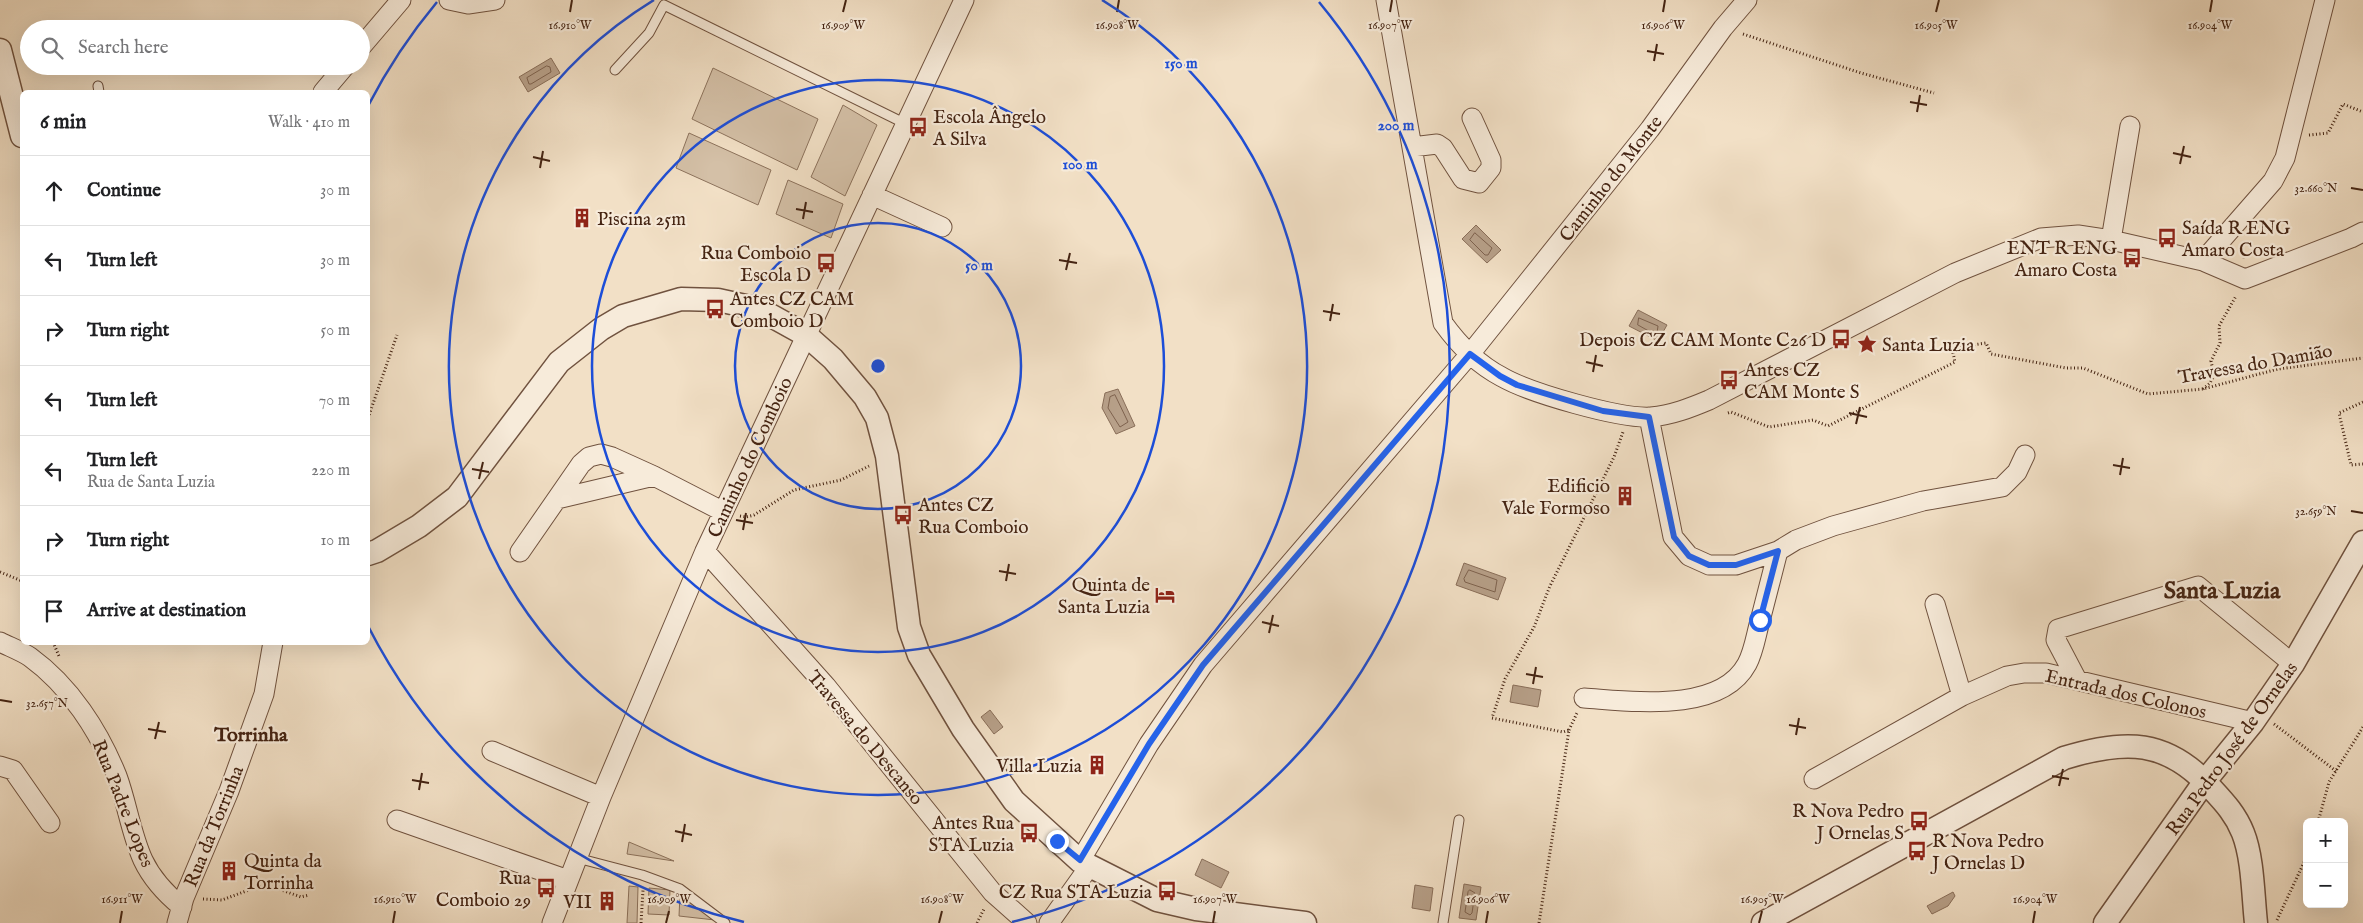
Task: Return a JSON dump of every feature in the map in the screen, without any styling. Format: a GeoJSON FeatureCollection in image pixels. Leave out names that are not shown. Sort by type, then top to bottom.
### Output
{"type":"FeatureCollection","features":[{"type":"Feature","properties":{"kind":"street"},"geometry":{"type":"LineString","coordinates":[[370,36],[401,0]]}},
{"type":"Feature","properties":{"kind":"street"},"geometry":{"type":"LineString","coordinates":[[449,0],[468,4],[495,0]]}},
{"type":"Feature","properties":{"kind":"street","name":"Caminho do Comboio"},"geometry":{"type":"LineString","coordinates":[[552,923],[600,797],[722,511],[964,0]]}},
{"type":"Feature","properties":{"kind":"street"},"geometry":{"type":"LineString","coordinates":[[1386,0],[1443,324],[1470,354],[1500,376],[1517,385],[1594,408],[1640,416],[1677,413],[1709,400],[1955,273],[2041,238],[2078,235],[2112,240],[2203,262],[2245,279],[2363,232]]}},
{"type":"Feature","properties":{"kind":"street","name":"Caminho do Monte"},"geometry":{"type":"LineString","coordinates":[[1049,923],[1084,864],[1149,744],[1203,665],[1470,354],[1650,129],[1723,28],[1747,0]]}},
{"type":"Feature","properties":{"kind":"street"},"geometry":{"type":"LineString","coordinates":[[2203,262],[2273,181],[2285,158],[2325,0]]}},
{"type":"Feature","properties":{"kind":"street"},"geometry":{"type":"LineString","coordinates":[[0,50],[20,128]]}},
{"type":"Feature","properties":{"kind":"street"},"geometry":{"type":"LineString","coordinates":[[325,90],[337,75]]}},
{"type":"Feature","properties":{"kind":"street"},"geometry":{"type":"LineString","coordinates":[[1412,148],[1437,144],[1443,148],[1463,179],[1479,183],[1491,168],[1491,160],[1472,118]]}},
{"type":"Feature","properties":{"kind":"street"},"geometry":{"type":"LineString","coordinates":[[2112,240],[2130,126]]}},
{"type":"Feature","properties":{"kind":"street"},"geometry":{"type":"LineString","coordinates":[[872,195],[942,227]]}},
{"type":"Feature","properties":{"kind":"street"},"geometry":{"type":"LineString","coordinates":[[370,553],[378,551],[419,526],[458,497],[559,362],[600,329],[623,316],[681,299],[718,300],[759,309],[806,335],[833,359],[866,397],[877,418],[886,456],[909,627],[919,655],[963,729],[1014,801],[1084,864],[1157,900],[1196,909],[1305,923]]}},
{"type":"Feature","properties":{"kind":"street"},"geometry":{"type":"LineString","coordinates":[[1640,416],[1674,537],[1689,556],[1709,565],[1736,565],[1778,551],[1796,540],[1833,526],[1923,501],[2002,487],[2016,472],[2025,455]]}},
{"type":"Feature","properties":{"kind":"street"},"geometry":{"type":"LineString","coordinates":[[520,552],[581,464],[589,456],[601,454],[606,456],[654,476],[722,511]]}},
{"type":"Feature","properties":{"kind":"street"},"geometry":{"type":"LineString","coordinates":[[557,499],[654,476]]}},
{"type":"Feature","properties":{"kind":"street","name":"Rua Pedro José de Ornelas"},"geometry":{"type":"LineString","coordinates":[[2105,923],[2205,781],[2261,722],[2363,542]]}},
{"type":"Feature","properties":{"kind":"street","name":"Travessa do Descanso"},"geometry":{"type":"LineString","coordinates":[[705,551],[826,686],[992,893],[1027,923]]}},
{"type":"Feature","properties":{"kind":"street"},"geometry":{"type":"LineString","coordinates":[[1584,698],[1650,703],[1689,698],[1711,694],[1740,675],[1752,652],[1778,551]]}},
{"type":"Feature","properties":{"kind":"street"},"geometry":{"type":"LineString","coordinates":[[2077,680],[2056,640],[2058,629],[2198,586],[2294,664]]}},
{"type":"Feature","properties":{"kind":"street"},"geometry":{"type":"LineString","coordinates":[[1935,604],[1962,696]]}},
{"type":"Feature","properties":{"kind":"street","name":"Rua Padre Lopes"},"geometry":{"type":"LineString","coordinates":[[0,642],[29,656],[46,670],[76,703],[98,734],[117,776],[143,860],[162,890],[181,909]]}},
{"type":"Feature","properties":{"kind":"street","name":"Rua da Torrinha"},"geometry":{"type":"LineString","coordinates":[[181,909],[230,791],[264,694],[272,645]]}},
{"type":"Feature","properties":{"kind":"street","name":"Entrada dos Colonos"},"geometry":{"type":"LineString","coordinates":[[1814,779],[1962,696],[2007,676],[2024,672],[2046,672],[2261,722]]}},
{"type":"Feature","properties":{"kind":"street"},"geometry":{"type":"LineString","coordinates":[[1763,923],[2064,758],[2098,748],[2124,746],[2148,748],[2170,755],[2205,781],[2231,810],[2243,834],[2256,923]]}},
{"type":"Feature","properties":{"kind":"street"},"geometry":{"type":"LineString","coordinates":[[492,751],[600,797]]}},
{"type":"Feature","properties":{"kind":"street"},"geometry":{"type":"LineString","coordinates":[[0,766],[13,770],[21,779],[50,823]]}},
{"type":"Feature","properties":{"kind":"street"},"geometry":{"type":"LineString","coordinates":[[397,820],[568,880]]}},
{"type":"Feature","properties":{"kind":"lane"},"geometry":{"type":"LineString","coordinates":[[615,70],[649,33],[665,2],[906,124]]}},
{"type":"Feature","properties":{"kind":"lane"},"geometry":{"type":"LineString","coordinates":[[1443,923],[1459,820]]}},
{"type":"Feature","properties":{"kind":"lane"},"geometry":{"type":"LineString","coordinates":[[577,858],[642,875],[680,889],[725,923]]}},
{"type":"Feature","properties":{"kind":"path"},"geometry":{"type":"LineString","coordinates":[[1723,28],[1934,93]]}},
{"type":"Feature","properties":{"kind":"path"},"geometry":{"type":"LineString","coordinates":[[2293,132],[2310,135],[2328,133],[2343,104],[2363,112]]}},
{"type":"Feature","properties":{"kind":"path"},"geometry":{"type":"LineString","coordinates":[[2203,389],[2210,383],[2214,375],[2211,361],[2220,343],[2219,326],[2245,279],[2240,219]]}},
{"type":"Feature","properties":{"kind":"path"},"geometry":{"type":"LineString","coordinates":[[370,412],[397,335]]}},
{"type":"Feature","properties":{"kind":"path","name":"Travessa do Damião"},"geometry":{"type":"LineString","coordinates":[[1709,400],[1714,420],[1731,412],[1769,427],[1813,420],[1828,426],[1954,362],[1952,348],[1986,343],[1990,354],[2066,368],[2083,368],[2148,394],[2203,389],[2278,369],[2363,358]]}},
{"type":"Feature","properties":{"kind":"path"},"geometry":{"type":"LineString","coordinates":[[2363,402],[2339,413],[2351,465],[2363,464]]}},
{"type":"Feature","properties":{"kind":"path"},"geometry":{"type":"LineString","coordinates":[[1539,923],[1569,730],[1563,732],[1492,718],[1504,679],[1534,627],[1550,586],[1640,416]]}},
{"type":"Feature","properties":{"kind":"path"},"geometry":{"type":"LineString","coordinates":[[722,511],[746,518],[754,516],[794,490],[841,480],[876,462]]}},
{"type":"Feature","properties":{"kind":"path"},"geometry":{"type":"LineString","coordinates":[[0,572],[20,580]]}},
{"type":"Feature","properties":{"kind":"path"},"geometry":{"type":"LineString","coordinates":[[2261,722],[2336,771]]}},
{"type":"Feature","properties":{"kind":"path"},"geometry":{"type":"LineString","coordinates":[[2319,818],[2329,782],[2363,727]]}},
{"type":"Feature","properties":{"kind":"path"},"geometry":{"type":"LineString","coordinates":[[2276,923],[2304,863]]}},
{"type":"Feature","properties":{"kind":"path"},"geometry":{"type":"LineString","coordinates":[[181,909],[222,900],[265,884],[301,897],[309,895]]}},
{"type":"Feature","properties":{"kind":"path"},"geometry":{"type":"LineString","coordinates":[[642,923],[644,886]]}},
{"type":"Feature","properties":{"kind":"shaded area"},"geometry":{"type":"Polygon","coordinates":[[[713,68],[818,119],[797,170],[692,119],[713,68]]]}},
{"type":"Feature","properties":{"kind":"shaded area"},"geometry":{"type":"Polygon","coordinates":[[[843,105],[877,125],[845,196],[811,177],[843,105]]]}},
{"type":"Feature","properties":{"kind":"shaded area"},"geometry":{"type":"Polygon","coordinates":[[[689,133],[771,170],[758,205],[676,168],[689,133]]]}},
{"type":"Feature","properties":{"kind":"shaded area"},"geometry":{"type":"Polygon","coordinates":[[[788,180],[843,204],[831,238],[776,214],[788,180]]]}},
{"type":"Feature","properties":{"kind":"shaded area"},"geometry":{"type":"Polygon","coordinates":[[[629,842],[674,861],[627,854],[629,842]]]}},
{"type":"Feature","properties":{"kind":"shaded area"},"geometry":{"type":"Polygon","coordinates":[[[629,886],[638,887],[637,923],[627,923],[629,886]]]}},
{"type":"Feature","properties":{"kind":"shaded area"},"geometry":{"type":"Polygon","coordinates":[[[649,888],[670,890],[669,915],[648,914],[649,888]]]}},
{"type":"Feature","properties":{"kind":"shaded area"},"geometry":{"type":"Polygon","coordinates":[[[680,895],[715,920],[679,916],[680,895]]]}},
{"type":"Feature","properties":{"kind":"water"},"geometry":{"type":"Polygon","coordinates":[[[551,58],[560,73],[528,92],[519,77],[551,58]]]}},
{"type":"Feature","properties":{"kind":"water"},"geometry":{"type":"Polygon","coordinates":[[[1476,225],[1501,250],[1487,263],[1462,239],[1476,225]]]}},
{"type":"Feature","properties":{"kind":"water"},"geometry":{"type":"Polygon","coordinates":[[[1638,310],[1667,325],[1658,341],[1629,326],[1638,310]]]}},
{"type":"Feature","properties":{"kind":"water"},"geometry":{"type":"Polygon","coordinates":[[[1118,389],[1135,426],[1116,434],[1102,408],[1105,393],[1118,389]]]}},
{"type":"Feature","properties":{"kind":"water"},"geometry":{"type":"Polygon","coordinates":[[[1464,563],[1506,578],[1498,600],[1456,585],[1464,563]]]}},
{"type":"Feature","properties":{"kind":"water"},"geometry":{"type":"Polygon","coordinates":[[[1513,685],[1541,690],[1538,707],[1510,702],[1513,685]]]}},
{"type":"Feature","properties":{"kind":"water"},"geometry":{"type":"Polygon","coordinates":[[[990,710],[1003,727],[994,734],[981,717],[990,710]]]}},
{"type":"Feature","properties":{"kind":"water"},"geometry":{"type":"Polygon","coordinates":[[[1202,859],[1229,872],[1221,888],[1195,875],[1202,859]]]}},
{"type":"Feature","properties":{"kind":"water"},"geometry":{"type":"Polygon","coordinates":[[[1464,884],[1481,887],[1476,920],[1459,918],[1464,884]]]}},
{"type":"Feature","properties":{"kind":"water"},"geometry":{"type":"Polygon","coordinates":[[[1415,885],[1433,888],[1430,911],[1412,908],[1415,885]]]}},
{"type":"Feature","properties":{"kind":"water"},"geometry":{"type":"Polygon","coordinates":[[[1953,892],[1955,896],[1948,906],[1932,914],[1927,906],[1953,892]]]}},
{"type":"Feature","properties":{"kind":"place","name":"Escola Ângelo A Silva"},"geometry":{"type":"Point","coordinates":[918,127]}},
{"type":"Feature","properties":{"kind":"place","name":"Piscina 25m"},"geometry":{"type":"Point","coordinates":[582,218]}},
{"type":"Feature","properties":{"kind":"place","name":"Saída R ENG Amaro Costa"},"geometry":{"type":"Point","coordinates":[2167,238]}},
{"type":"Feature","properties":{"kind":"place","name":"ENT R ENG Amaro Costa"},"geometry":{"type":"Point","coordinates":[2132,258]}},
{"type":"Feature","properties":{"kind":"place","name":"Rua Comboio Escola D"},"geometry":{"type":"Point","coordinates":[826,263]}},
{"type":"Feature","properties":{"kind":"place","name":"Antes CZ CAM Comboio D"},"geometry":{"type":"Point","coordinates":[715,309]}},
{"type":"Feature","properties":{"kind":"place","name":"Depois CZ CAM Monte C26 D"},"geometry":{"type":"Point","coordinates":[1841,339]}},
{"type":"Feature","properties":{"kind":"place","name":"Santa Luzia"},"geometry":{"type":"Point","coordinates":[1867,344]}},
{"type":"Feature","properties":{"kind":"place","name":"Antes CZ CAM Monte S"},"geometry":{"type":"Point","coordinates":[1729,380]}},
{"type":"Feature","properties":{"kind":"place","name":"Edificio Vale Formoso"},"geometry":{"type":"Point","coordinates":[1625,496]}},
{"type":"Feature","properties":{"kind":"place","name":"Antes CZ Rua Comboio"},"geometry":{"type":"Point","coordinates":[903,515]}},
{"type":"Feature","properties":{"kind":"place","name":"Quinta de Santa Luzia"},"geometry":{"type":"Point","coordinates":[1165,595]}},
{"type":"Feature","properties":{"kind":"place","name":"Villa Luzia"},"geometry":{"type":"Point","coordinates":[1097,765]}},
{"type":"Feature","properties":{"kind":"place","name":"R Nova Pedro J Ornelas S"},"geometry":{"type":"Point","coordinates":[1919,821]}},
{"type":"Feature","properties":{"kind":"place","name":"Antes Rua STA Luzia"},"geometry":{"type":"Point","coordinates":[1029,833]}},
{"type":"Feature","properties":{"kind":"place","name":"R Nova Pedro J Ornelas D"},"geometry":{"type":"Point","coordinates":[1917,851]}},
{"type":"Feature","properties":{"kind":"place","name":"Quinta da Torrinha"},"geometry":{"type":"Point","coordinates":[229,871]}},
{"type":"Feature","properties":{"kind":"place","name":"Rua Comboio 29"},"geometry":{"type":"Point","coordinates":[546,888]}},
{"type":"Feature","properties":{"kind":"place","name":"CZ Rua STA Luzia"},"geometry":{"type":"Point","coordinates":[1167,891]}},
{"type":"Feature","properties":{"kind":"place","name":"VII"},"geometry":{"type":"Point","coordinates":[607,901]}},
{"type":"Feature","properties":{"kind":"district","name":"Santa Luzia"},"geometry":{"type":"Point","coordinates":[2222,590]}},
{"type":"Feature","properties":{"kind":"district","name":"Torrinha"},"geometry":{"type":"Point","coordinates":[251,734]}},
{"type":"Feature","properties":{"kind":"route"},"geometry":{"type":"LineString","coordinates":[[1057,841],[1080,860],[1149,744],[1203,665],[1470,354],[1500,376],[1517,385],[1603,411],[1649,417],[1660,478],[1674,537],[1689,556],[1709,565],[1736,565],[1778,551],[1760,620]]}}]}
